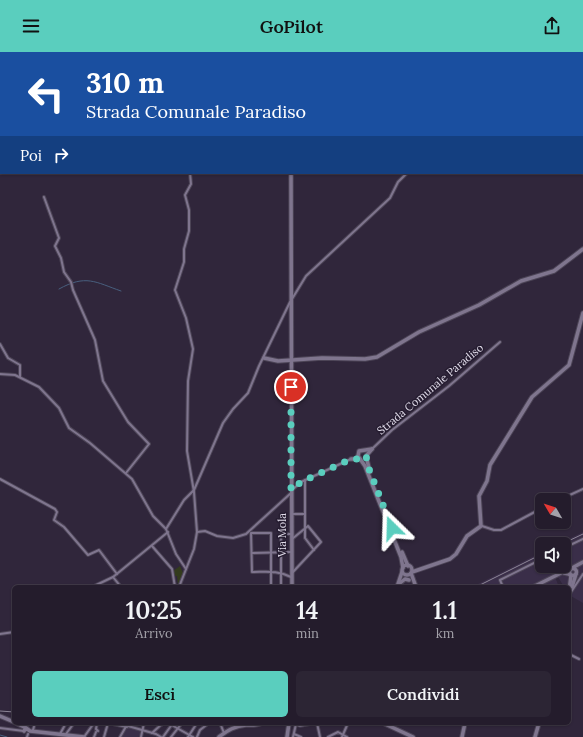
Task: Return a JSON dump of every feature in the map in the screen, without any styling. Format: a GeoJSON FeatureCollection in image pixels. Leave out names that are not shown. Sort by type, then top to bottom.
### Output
{"type":"FeatureCollection","features":[{"type":"Feature","properties":{"kind":"street"},"geometry":{"type":"LineString","coordinates":[[180,585],[194,549],[197,532],[194,490],[187,451],[188,381],[193,349],[186,318],[175,290],[184,262],[184,249],[189,231],[189,210],[185,195],[191,184],[190,174]]}},
{"type":"Feature","properties":{"kind":"street","name":"Via Mola"},"geometry":{"type":"LineString","coordinates":[[291,174],[292,585]]}},
{"type":"Feature","properties":{"kind":"street"},"geometry":{"type":"LineString","coordinates":[[166,529],[184,500],[194,490],[221,426],[233,409],[248,393],[259,366],[291,300],[306,276],[390,198],[398,182],[406,174]]}},
{"type":"Feature","properties":{"kind":"street"},"geometry":{"type":"LineString","coordinates":[[44,197],[59,238],[56,248],[61,258],[64,272],[71,282],[73,290],[95,340],[103,382],[128,422],[149,444],[126,473]]}},
{"type":"Feature","properties":{"kind":"street"},"geometry":{"type":"LineString","coordinates":[[264,358],[276,361],[322,358],[365,360],[377,357],[419,332],[479,305],[521,281],[554,271],[583,248]]}},
{"type":"Feature","properties":{"kind":"street"},"geometry":{"type":"LineString","coordinates":[[481,526],[479,496],[487,481],[490,465],[532,397],[569,365],[583,313]]}},
{"type":"Feature","properties":{"kind":"street","name":"Strada Comunale Paradiso"},"geometry":{"type":"LineString","coordinates":[[366,456],[392,430],[449,386],[500,342]]}},
{"type":"Feature","properties":{"kind":"street"},"geometry":{"type":"LineString","coordinates":[[0,344],[8,358],[20,365],[20,377]]}},
{"type":"Feature","properties":{"kind":"street"},"geometry":{"type":"LineString","coordinates":[[0,374],[20,377],[40,388],[59,408],[69,428],[126,473],[137,485],[155,518],[168,532],[176,554],[186,569]]}},
{"type":"Feature","properties":{"kind":"street","name":"Strada Comunale Paradiso"},"geometry":{"type":"LineString","coordinates":[[358,453],[364,450],[372,449]]}},
{"type":"Feature","properties":{"kind":"street"},"geometry":{"type":"LineString","coordinates":[[364,450],[377,490],[410,570],[414,585]]}},
{"type":"Feature","properties":{"kind":"street"},"geometry":{"type":"LineString","coordinates":[[197,532],[205,531],[219,536],[233,538],[246,534],[305,480],[351,459],[358,453],[365,466],[401,557],[402,570],[399,584]]}},
{"type":"Feature","properties":{"kind":"street"},"geometry":{"type":"LineString","coordinates":[[351,459],[363,459],[366,456]]}},
{"type":"Feature","properties":{"kind":"street"},"geometry":{"type":"LineString","coordinates":[[0,479],[57,510],[54,519],[88,555],[99,550],[117,574]]}},
{"type":"Feature","properties":{"kind":"street"},"geometry":{"type":"LineString","coordinates":[[305,480],[305,538],[314,550]]}},
{"type":"Feature","properties":{"kind":"street"},"geometry":{"type":"LineString","coordinates":[[571,494],[583,489]]}},
{"type":"Feature","properties":{"kind":"street"},"geometry":{"type":"LineString","coordinates":[[481,526],[494,530],[502,530],[535,512]]}},
{"type":"Feature","properties":{"kind":"street"},"geometry":{"type":"LineString","coordinates":[[292,514],[305,514]]}},
{"type":"Feature","properties":{"kind":"street"},"geometry":{"type":"LineString","coordinates":[[271,585],[271,572],[271,552],[271,533],[251,533],[252,572],[271,572],[281,572],[291,575],[321,542],[308,526],[292,539]]}},
{"type":"Feature","properties":{"kind":"street"},"geometry":{"type":"LineString","coordinates":[[402,570],[421,570],[450,559],[456,554],[467,536],[481,526]]}},
{"type":"Feature","properties":{"kind":"street"},"geometry":{"type":"LineString","coordinates":[[96,585],[113,577],[168,532]]}},
{"type":"Feature","properties":{"kind":"street"},"geometry":{"type":"LineString","coordinates":[[281,585],[281,534],[292,534]]}},
{"type":"Feature","properties":{"kind":"street"},"geometry":{"type":"LineString","coordinates":[[571,545],[583,539]]}},
{"type":"Feature","properties":{"kind":"street"},"geometry":{"type":"LineString","coordinates":[[152,546],[172,569],[175,585]]}},
{"type":"Feature","properties":{"kind":"street"},"geometry":{"type":"LineString","coordinates":[[252,553],[292,552]]}},
{"type":"Feature","properties":{"kind":"street"},"geometry":{"type":"LineString","coordinates":[[502,585],[500,580],[535,562]]}},
{"type":"Feature","properties":{"kind":"street"},"geometry":{"type":"LineString","coordinates":[[569,585],[570,570],[583,563]]}},
{"type":"Feature","properties":{"kind":"street"},"geometry":{"type":"LineString","coordinates":[[571,587],[576,573],[583,563]]}},
{"type":"Feature","properties":{"kind":"street"},"geometry":{"type":"LineString","coordinates":[[572,568],[576,569],[576,573]]}},
{"type":"Feature","properties":{"kind":"street"},"geometry":{"type":"LineString","coordinates":[[402,570],[413,585]]}},
{"type":"Feature","properties":{"kind":"street"},"geometry":{"type":"LineString","coordinates":[[399,584],[410,570]]}},
{"type":"Feature","properties":{"kind":"street"},"geometry":{"type":"LineString","coordinates":[[538,585],[561,573],[574,575],[576,573]]}},
{"type":"Feature","properties":{"kind":"street"},"geometry":{"type":"LineString","coordinates":[[571,590],[583,574]]}},
{"type":"Feature","properties":{"kind":"street"},"geometry":{"type":"LineString","coordinates":[[113,577],[119,585]]}},
{"type":"Feature","properties":{"kind":"street"},"geometry":{"type":"LineString","coordinates":[[399,584],[403,580],[409,580]]}},
{"type":"Feature","properties":{"kind":"street"},"geometry":{"type":"LineString","coordinates":[[0,634],[12,632]]}},
{"type":"Feature","properties":{"kind":"street"},"geometry":{"type":"LineString","coordinates":[[571,655],[579,659]]}},
{"type":"Feature","properties":{"kind":"street"},"geometry":{"type":"LineString","coordinates":[[0,716],[12,722]]}},
{"type":"Feature","properties":{"kind":"street"},"geometry":{"type":"LineString","coordinates":[[18,725],[29,734],[66,734],[84,737],[93,725]]}},
{"type":"Feature","properties":{"kind":"street"},"geometry":{"type":"LineString","coordinates":[[29,734],[34,725]]}},
{"type":"Feature","properties":{"kind":"street"},"geometry":{"type":"LineString","coordinates":[[57,735],[64,725]]}},
{"type":"Feature","properties":{"kind":"street"},"geometry":{"type":"LineString","coordinates":[[66,734],[73,725]]}},
{"type":"Feature","properties":{"kind":"street"},"geometry":{"type":"LineString","coordinates":[[94,737],[97,731],[97,725]]}},
{"type":"Feature","properties":{"kind":"street"},"geometry":{"type":"LineString","coordinates":[[104,737],[107,725]]}},
{"type":"Feature","properties":{"kind":"street"},"geometry":{"type":"LineString","coordinates":[[120,737],[128,725],[162,737],[171,726],[188,736],[193,737]]}},
{"type":"Feature","properties":{"kind":"street"},"geometry":{"type":"LineString","coordinates":[[141,737],[143,725]]}},
{"type":"Feature","properties":{"kind":"street"},"geometry":{"type":"LineString","coordinates":[[152,733],[161,725]]}},
{"type":"Feature","properties":{"kind":"street"},"geometry":{"type":"LineString","coordinates":[[173,736],[180,725]]}},
{"type":"Feature","properties":{"kind":"street"},"geometry":{"type":"LineString","coordinates":[[188,736],[196,725]]}},
{"type":"Feature","properties":{"kind":"street"},"geometry":{"type":"LineString","coordinates":[[197,737],[200,730],[206,725]]}},
{"type":"Feature","properties":{"kind":"street"},"geometry":{"type":"LineString","coordinates":[[221,725],[224,733]]}},
{"type":"Feature","properties":{"kind":"street"},"geometry":{"type":"LineString","coordinates":[[219,737],[236,727],[249,725]]}},
{"type":"Feature","properties":{"kind":"street"},"geometry":{"type":"LineString","coordinates":[[287,737],[289,725]]}},
{"type":"Feature","properties":{"kind":"street"},"geometry":{"type":"LineString","coordinates":[[293,737],[295,725]]}},
{"type":"Feature","properties":{"kind":"street"},"geometry":{"type":"LineString","coordinates":[[317,725],[320,737]]}},
{"type":"Feature","properties":{"kind":"street"},"geometry":{"type":"LineString","coordinates":[[343,736],[347,725]]}},
{"type":"Feature","properties":{"kind":"street"},"geometry":{"type":"LineString","coordinates":[[386,725],[413,737]]}},
{"type":"Feature","properties":{"kind":"street"},"geometry":{"type":"LineString","coordinates":[[463,737],[466,725]]}},
{"type":"Feature","properties":{"kind":"street"},"geometry":{"type":"LineString","coordinates":[[535,737],[538,725]]}},
{"type":"Feature","properties":{"kind":"street"},"geometry":{"type":"LineString","coordinates":[[0,728],[25,730]]}},
{"type":"Feature","properties":{"kind":"street"},"geometry":{"type":"LineString","coordinates":[[328,737],[338,732],[347,737]]}},
{"type":"Feature","properties":{"kind":"street"},"geometry":{"type":"LineString","coordinates":[[294,734],[301,737]]}},
{"type":"Feature","properties":{"kind":"shaded area"},"geometry":{"type":"Polygon","coordinates":[[[583,532],[583,603],[571,596],[571,585],[563,585],[557,575],[537,585],[476,585],[535,556],[535,573],[571,573],[571,538],[583,532]]]}},
{"type":"Feature","properties":{"kind":"shaded area"},"geometry":{"type":"Polygon","coordinates":[[[555,577],[558,585],[539,585],[555,577]]]}},
{"type":"Feature","properties":{"kind":"shaded area"},"geometry":{"type":"Polygon","coordinates":[[[128,727],[141,731],[140,737],[121,737],[128,727]]]}},
{"type":"Feature","properties":{"kind":"green space"},"geometry":{"type":"Polygon","coordinates":[[[180,566],[183,573],[178,585],[177,576],[174,576],[173,571],[180,566]]]}},
{"type":"Feature","properties":{"kind":"waterway"},"geometry":{"type":"LineString","coordinates":[[59,289],[68,284],[90,281],[121,291]]}},
{"type":"Feature","properties":{"kind":"waterway"},"geometry":{"type":"LineString","coordinates":[[0,735],[7,737]]}},
{"type":"Feature","properties":{"kind":"railway"},"geometry":{"type":"LineString","coordinates":[[571,540],[583,534]]}},
{"type":"Feature","properties":{"kind":"railway"},"geometry":{"type":"LineString","coordinates":[[480,585],[535,558]]}},
{"type":"Feature","properties":{"kind":"railway"},"geometry":{"type":"LineString","coordinates":[[0,711],[12,712]]}},
{"type":"Feature","properties":{"kind":"route"},"geometry":{"type":"LineString","coordinates":[[291,387],[291,490],[301,482],[329,471],[351,459],[363,459],[366,456],[369,469],[392,528]]}}]}
